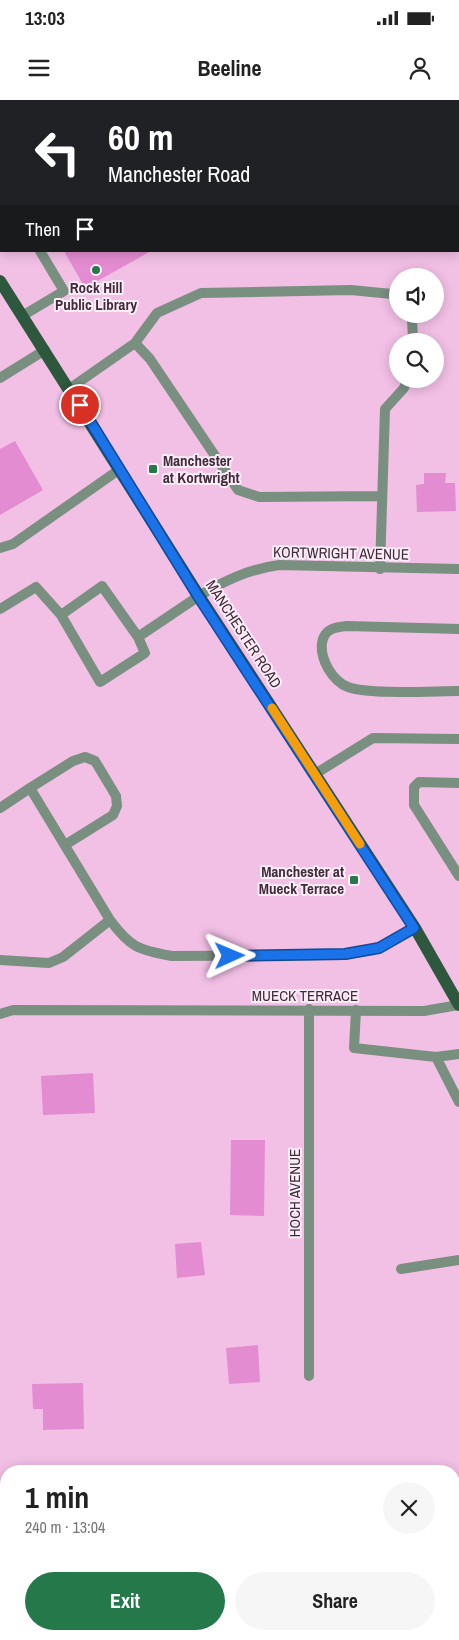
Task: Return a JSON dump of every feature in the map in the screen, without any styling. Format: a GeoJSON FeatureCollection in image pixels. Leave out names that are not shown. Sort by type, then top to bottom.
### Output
{"type":"FeatureCollection","features":[{"type":"Feature","properties":{"kind":"main road","name":"MANCHESTER ROAD"},"geometry":{"type":"LineString","coordinates":[[0,281],[120,469],[198,596],[414,928],[459,1004]]}},
{"type":"Feature","properties":{"kind":"street"},"geometry":{"type":"LineString","coordinates":[[22,316],[64,291],[41,252]]}},
{"type":"Feature","properties":{"kind":"street"},"geometry":{"type":"LineString","coordinates":[[69,389],[136,343],[157,314],[201,293],[351,290],[389,294]]}},
{"type":"Feature","properties":{"kind":"street"},"geometry":{"type":"LineString","coordinates":[[136,343],[150,358],[238,490],[259,497],[382,496]]}},
{"type":"Feature","properties":{"kind":"street"},"geometry":{"type":"LineString","coordinates":[[0,378],[45,350]]}},
{"type":"Feature","properties":{"kind":"street"},"geometry":{"type":"LineString","coordinates":[[380,569],[385,409],[404,388]]}},
{"type":"Feature","properties":{"kind":"street"},"geometry":{"type":"LineString","coordinates":[[0,548],[13,544],[120,469]]}},
{"type":"Feature","properties":{"kind":"street","name":"KORTWRIGHT AVENUE"},"geometry":{"type":"LineString","coordinates":[[138,638],[198,596],[225,581],[266,567],[459,569]]}},
{"type":"Feature","properties":{"kind":"street"},"geometry":{"type":"LineString","coordinates":[[0,609],[36,587],[61,615],[100,682],[145,653],[138,638],[102,586],[61,615]]}},
{"type":"Feature","properties":{"kind":"street"},"geometry":{"type":"LineString","coordinates":[[459,628],[347,626],[332,628],[323,637],[321,647],[325,662],[335,680],[348,687],[366,690],[459,692]]}},
{"type":"Feature","properties":{"kind":"street"},"geometry":{"type":"LineString","coordinates":[[315,774],[373,738],[459,739]]}},
{"type":"Feature","properties":{"kind":"street"},"geometry":{"type":"LineString","coordinates":[[0,808],[73,760],[85,757],[95,760],[116,796],[117,806],[113,815],[65,845]]}},
{"type":"Feature","properties":{"kind":"street"},"geometry":{"type":"LineString","coordinates":[[459,783],[419,782],[414,787],[414,805],[459,876]]}},
{"type":"Feature","properties":{"kind":"street"},"geometry":{"type":"LineString","coordinates":[[30,788],[110,920],[124,939],[143,951],[172,956],[345,954],[379,948],[414,928]]}},
{"type":"Feature","properties":{"kind":"street"},"geometry":{"type":"LineString","coordinates":[[0,960],[49,963],[63,957],[110,920]]}},
{"type":"Feature","properties":{"kind":"street","name":"MUECK TERRACE"},"geometry":{"type":"LineString","coordinates":[[0,1014],[13,1010],[310,1009],[424,1011],[459,1004]]}},
{"type":"Feature","properties":{"kind":"street","name":"HOCH AVENUE"},"geometry":{"type":"LineString","coordinates":[[309,1376],[310,1009]]}},
{"type":"Feature","properties":{"kind":"street"},"geometry":{"type":"LineString","coordinates":[[356,1010],[354,1048],[436,1057],[459,1054]]}},
{"type":"Feature","properties":{"kind":"street"},"geometry":{"type":"LineString","coordinates":[[436,1057],[459,1102]]}},
{"type":"Feature","properties":{"kind":"street"},"geometry":{"type":"LineString","coordinates":[[401,1269],[459,1260]]}},
{"type":"Feature","properties":{"kind":"building","name":"Rock Hill Public Library"},"geometry":{"type":"Polygon","coordinates":[[[65,252],[149,252],[85,288],[65,252]]]}},
{"type":"Feature","properties":{"kind":"building"},"geometry":{"type":"Polygon","coordinates":[[[15,441],[43,490],[0,515],[0,449],[15,441]]]}},
{"type":"Feature","properties":{"kind":"building"},"geometry":{"type":"Polygon","coordinates":[[[424,473],[446,473],[445,483],[455,483],[456,511],[417,512],[416,485],[424,484],[424,473]]]}},
{"type":"Feature","properties":{"kind":"building"},"geometry":{"type":"Polygon","coordinates":[[[93,1073],[95,1113],[43,1115],[41,1076],[93,1073]]]}},
{"type":"Feature","properties":{"kind":"building"},"geometry":{"type":"Polygon","coordinates":[[[231,1140],[265,1140],[264,1216],[230,1215],[231,1140]]]}},
{"type":"Feature","properties":{"kind":"building"},"geometry":{"type":"Polygon","coordinates":[[[201,1242],[205,1275],[177,1278],[175,1244],[201,1242]]]}},
{"type":"Feature","properties":{"kind":"building"},"geometry":{"type":"Polygon","coordinates":[[[258,1345],[260,1382],[229,1384],[226,1348],[258,1345]]]}},
{"type":"Feature","properties":{"kind":"building"},"geometry":{"type":"Polygon","coordinates":[[[83,1383],[84,1429],[43,1430],[43,1409],[33,1409],[32,1384],[83,1383]]]}},
{"type":"Feature","properties":{"kind":"slow traffic"},"geometry":{"type":"LineString","coordinates":[[272,708],[360,844]]}},
{"type":"Feature","properties":{"kind":"place","name":"Rock Hill Public Library"},"geometry":{"type":"Point","coordinates":[96,270]}},
{"type":"Feature","properties":{"kind":"place","name":"Manchester at Kortwright"},"geometry":{"type":"Point","coordinates":[153,469]}},
{"type":"Feature","properties":{"kind":"place","name":"Manchester at Mueck Terrace"},"geometry":{"type":"Point","coordinates":[354,880]}},
{"type":"Feature","properties":{"kind":"route"},"geometry":{"type":"LineString","coordinates":[[80,405],[193,585],[198,596],[414,928],[379,948],[345,954],[230,956]]}}]}
